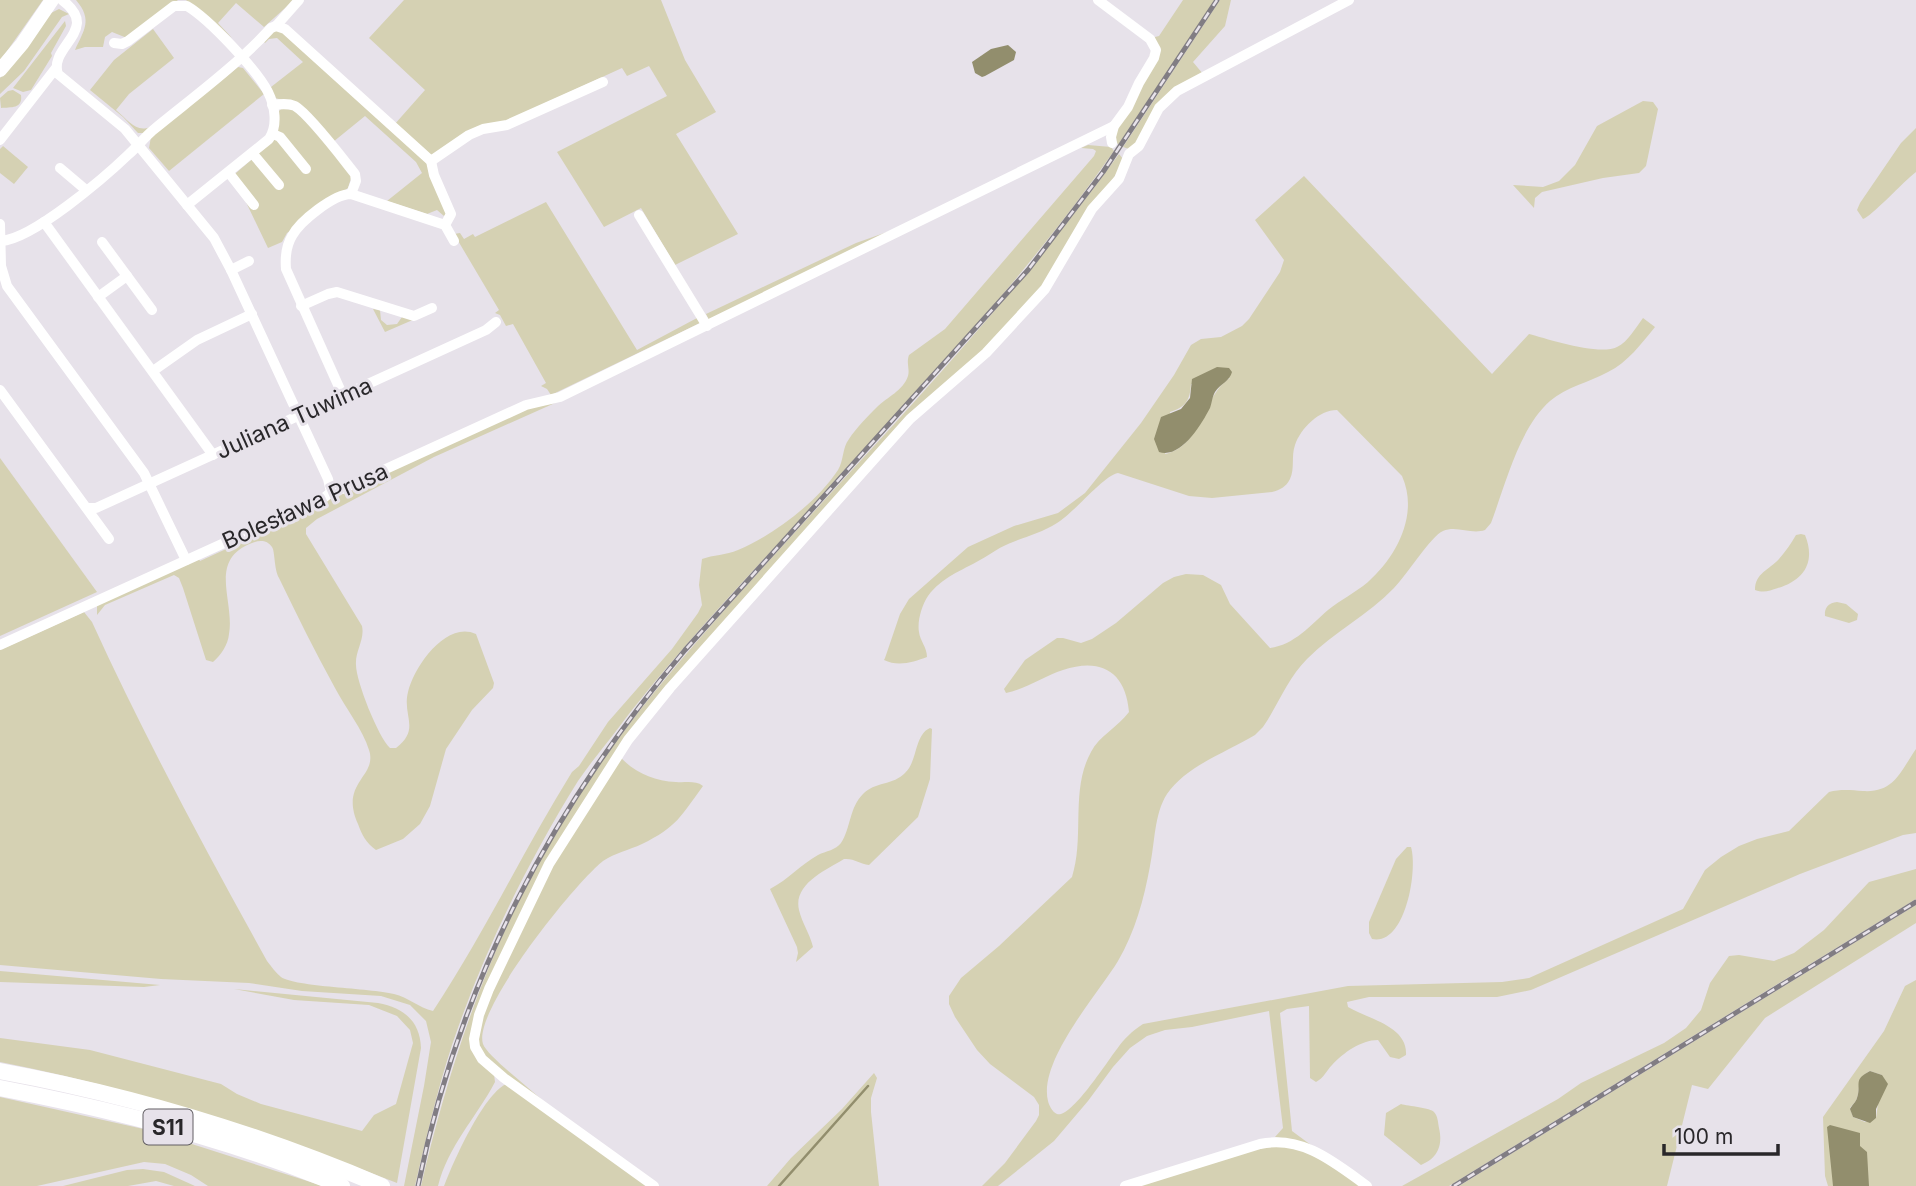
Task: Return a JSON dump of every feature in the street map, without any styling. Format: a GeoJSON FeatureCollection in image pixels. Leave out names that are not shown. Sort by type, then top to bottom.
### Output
{"type":"FeatureCollection","features":[{"type":"Feature","properties":{"kind":"highway","name":"S11"},"geometry":{"type":"LineString","coordinates":[[0,1071],[71,1085],[180,1114],[275,1144],[382,1186]]}},
{"type":"Feature","properties":{"kind":"highway","name":"S11"},"geometry":{"type":"LineString","coordinates":[[0,1088],[54,1098],[175,1129],[342,1186]]}},
{"type":"Feature","properties":{"kind":"main road"},"geometry":{"type":"LineString","coordinates":[[0,71],[52,0]]}},
{"type":"Feature","properties":{"kind":"street"},"geometry":{"type":"LineString","coordinates":[[0,140],[56,68],[75,31],[75,13],[62,0]]}},
{"type":"Feature","properties":{"kind":"street"},"geometry":{"type":"LineString","coordinates":[[1,241],[13,239],[44,222],[86,190],[241,58],[276,26],[299,0]]}},
{"type":"Feature","properties":{"kind":"street"},"geometry":{"type":"LineString","coordinates":[[1098,0],[1150,39],[1156,50],[1128,107],[1114,126],[1112,143]]}},
{"type":"Feature","properties":{"kind":"street"},"geometry":{"type":"LineString","coordinates":[[654,1186],[504,1077],[482,1059],[475,1047],[479,1014],[489,989],[549,864],[643,720],[910,419],[986,353],[1045,289],[1092,209],[1119,179],[1129,154],[1139,146],[1164,101],[1177,90],[1349,0]]}},
{"type":"Feature","properties":{"kind":"street"},"geometry":{"type":"LineString","coordinates":[[114,43],[122,44],[128,41],[174,6],[183,4],[209,23],[266,88],[275,121],[273,134],[253,154],[187,205]]}},
{"type":"Feature","properties":{"kind":"street"},"geometry":{"type":"LineString","coordinates":[[276,26],[285,29],[431,161],[434,175],[451,214],[445,225]]}},
{"type":"Feature","properties":{"kind":"street"},"geometry":{"type":"LineString","coordinates":[[56,68],[60,76],[115,120],[139,145],[214,238],[232,270],[328,479],[331,492]]}},
{"type":"Feature","properties":{"kind":"street"},"geometry":{"type":"LineString","coordinates":[[431,161],[469,135],[483,129],[507,125],[603,82]]}},
{"type":"Feature","properties":{"kind":"street"},"geometry":{"type":"LineString","coordinates":[[272,105],[294,106],[308,118],[355,174],[356,181],[351,194]]}},
{"type":"Feature","properties":{"kind":"street","name":"Bolesława Prusa"},"geometry":{"type":"LineString","coordinates":[[0,645],[526,405],[560,397],[1114,126]]}},
{"type":"Feature","properties":{"kind":"street"},"geometry":{"type":"LineString","coordinates":[[273,134],[280,137],[306,169]]}},
{"type":"Feature","properties":{"kind":"street"},"geometry":{"type":"LineString","coordinates":[[1088,141],[1112,143],[1129,154]]}},
{"type":"Feature","properties":{"kind":"street"},"geometry":{"type":"LineString","coordinates":[[253,154],[279,186]]}},
{"type":"Feature","properties":{"kind":"street"},"geometry":{"type":"LineString","coordinates":[[60,169],[86,190]]}},
{"type":"Feature","properties":{"kind":"street"},"geometry":{"type":"LineString","coordinates":[[229,173],[254,205]]}},
{"type":"Feature","properties":{"kind":"street"},"geometry":{"type":"LineString","coordinates":[[343,396],[286,269],[288,243],[298,228],[332,199],[351,194],[445,225],[454,240]]}},
{"type":"Feature","properties":{"kind":"street"},"geometry":{"type":"LineString","coordinates":[[639,215],[707,326]]}},
{"type":"Feature","properties":{"kind":"street"},"geometry":{"type":"LineString","coordinates":[[44,222],[213,455]]}},
{"type":"Feature","properties":{"kind":"street"},"geometry":{"type":"LineString","coordinates":[[0,224],[2,273],[8,286],[136,462],[150,484],[186,560]]}},
{"type":"Feature","properties":{"kind":"street"},"geometry":{"type":"LineString","coordinates":[[102,242],[152,310]]}},
{"type":"Feature","properties":{"kind":"street"},"geometry":{"type":"LineString","coordinates":[[232,270],[249,261]]}},
{"type":"Feature","properties":{"kind":"street"},"geometry":{"type":"LineString","coordinates":[[98,297],[127,276]]}},
{"type":"Feature","properties":{"kind":"street"},"geometry":{"type":"LineString","coordinates":[[302,306],[337,292],[414,316],[432,308]]}},
{"type":"Feature","properties":{"kind":"street"},"geometry":{"type":"LineString","coordinates":[[153,371],[197,340],[252,314]]}},
{"type":"Feature","properties":{"kind":"street","name":"Juliana Tuwima"},"geometry":{"type":"LineString","coordinates":[[88,508],[96,508],[150,484],[486,330],[496,322]]}},
{"type":"Feature","properties":{"kind":"street"},"geometry":{"type":"LineString","coordinates":[[0,390],[109,539]]}},
{"type":"Feature","properties":{"kind":"street"},"geometry":{"type":"LineString","coordinates":[[1125,1186],[1260,1144],[1283,1141],[1320,1154],[1367,1186]]}},
{"type":"Feature","properties":{"kind":"shaded area"},"geometry":{"type":"Polygon","coordinates":[[[0,0],[43,0],[0,61],[0,0]]]}},
{"type":"Feature","properties":{"kind":"shaded area"},"geometry":{"type":"Polygon","coordinates":[[[76,0],[178,0],[127,38],[112,32],[105,37],[103,47],[75,50],[84,31],[86,19],[76,0]]]}},
{"type":"Feature","properties":{"kind":"shaded area"},"geometry":{"type":"Polygon","coordinates":[[[186,0],[294,0],[264,27],[236,3],[218,23],[232,38],[186,0]]]}},
{"type":"Feature","properties":{"kind":"shaded area"},"geometry":{"type":"Polygon","coordinates":[[[404,0],[661,0],[685,60],[716,112],[676,134],[738,234],[675,265],[641,208],[604,227],[557,152],[667,96],[649,66],[627,76],[622,68],[431,155],[394,125],[425,90],[369,38],[404,0]]]}},
{"type":"Feature","properties":{"kind":"shaded area"},"geometry":{"type":"Polygon","coordinates":[[[1183,0],[1215,0],[1119,146],[1115,139],[1117,128],[1142,84],[1155,37],[1159,36],[1183,0]]]}},
{"type":"Feature","properties":{"kind":"shaded area"},"geometry":{"type":"Polygon","coordinates":[[[1220,0],[1231,0],[1225,26],[1193,62],[1203,74],[1173,89],[1137,142],[1129,149],[1123,147],[1220,0]]]}},
{"type":"Feature","properties":{"kind":"shaded area"},"geometry":{"type":"Polygon","coordinates":[[[59,9],[69,14],[62,17],[24,71],[0,94],[0,78],[51,13],[59,9]]]}},
{"type":"Feature","properties":{"kind":"shaded area"},"geometry":{"type":"Polygon","coordinates":[[[65,21],[66,26],[51,53],[52,56],[31,90],[23,92],[13,88],[65,21]]]}},
{"type":"Feature","properties":{"kind":"shaded area"},"geometry":{"type":"Polygon","coordinates":[[[153,29],[174,58],[129,94],[116,110],[136,127],[150,127],[144,133],[138,133],[90,90],[114,60],[153,29]]]}},
{"type":"Feature","properties":{"kind":"shaded area"},"geometry":{"type":"Polygon","coordinates":[[[281,30],[428,162],[447,213],[444,216],[437,210],[427,214],[387,201],[422,173],[416,162],[365,116],[333,142],[298,104],[275,98],[271,87],[303,62],[277,38],[269,39],[265,43],[263,41],[272,31],[281,30]]]}},
{"type":"Feature","properties":{"kind":"shaded area"},"geometry":{"type":"Polygon","coordinates":[[[1008,45],[1016,52],[1014,60],[982,77],[975,73],[972,62],[991,49],[1008,45]]]}},
{"type":"Feature","properties":{"kind":"shaded area"},"geometry":{"type":"Polygon","coordinates":[[[238,67],[243,68],[264,94],[169,171],[149,148],[151,137],[238,67]]]}},
{"type":"Feature","properties":{"kind":"shaded area"},"geometry":{"type":"Polygon","coordinates":[[[13,90],[21,95],[20,103],[1,108],[0,98],[13,90]]]}},
{"type":"Feature","properties":{"kind":"shaded area"},"geometry":{"type":"Polygon","coordinates":[[[1643,101],[1653,102],[1658,109],[1646,166],[1639,173],[1542,192],[1535,198],[1534,208],[1513,185],[1543,187],[1559,181],[1575,165],[1597,126],[1643,101]]]}},
{"type":"Feature","properties":{"kind":"shaded area"},"geometry":{"type":"Polygon","coordinates":[[[282,108],[298,111],[352,175],[348,188],[287,233],[282,242],[268,248],[244,198],[229,179],[272,142],[277,113],[282,108]]]}},
{"type":"Feature","properties":{"kind":"shaded area"},"geometry":{"type":"Polygon","coordinates":[[[1916,128],[1916,172],[1863,219],[1857,210],[1860,203],[1901,143],[1916,128]]]}},
{"type":"Feature","properties":{"kind":"shaded area"},"geometry":{"type":"Polygon","coordinates":[[[1088,145],[1111,147],[1114,151],[1036,254],[910,400],[693,637],[632,710],[578,781],[524,876],[478,976],[447,1062],[415,1186],[404,1186],[431,1042],[426,1021],[410,1005],[381,996],[302,991],[249,983],[161,979],[0,965],[0,650],[84,612],[92,622],[198,835],[275,971],[281,977],[301,983],[394,994],[433,1011],[572,772],[579,766],[608,722],[672,649],[698,613],[702,605],[699,585],[702,559],[733,552],[752,544],[794,516],[819,494],[838,470],[847,443],[855,431],[906,381],[909,355],[945,329],[1094,156],[1096,151],[1093,149],[1081,148],[1088,145]]]}},
{"type":"Feature","properties":{"kind":"shaded area"},"geometry":{"type":"Polygon","coordinates":[[[3,146],[28,167],[14,184],[0,173],[0,149],[3,146]]]}},
{"type":"Feature","properties":{"kind":"shaded area"},"geometry":{"type":"Polygon","coordinates":[[[1119,154],[1124,160],[1123,163],[1052,276],[987,349],[944,386],[686,666],[565,834],[472,1035],[494,1074],[495,1082],[455,1145],[438,1186],[421,1186],[462,1039],[498,945],[543,854],[594,772],[648,700],[706,631],[1004,300],[1119,154]]]}},
{"type":"Feature","properties":{"kind":"shaded area"},"geometry":{"type":"Polygon","coordinates":[[[1304,176],[1492,374],[1529,334],[1573,346],[1609,349],[1625,342],[1643,318],[1655,327],[1622,363],[1601,376],[1563,392],[1539,412],[1521,442],[1491,523],[1485,530],[1448,529],[1438,534],[1384,598],[1328,640],[1300,666],[1263,727],[1255,735],[1185,775],[1167,794],[1160,810],[1145,891],[1129,939],[1118,961],[1072,1028],[1052,1067],[1047,1085],[1048,1101],[1054,1112],[1063,1113],[1071,1108],[1122,1042],[1143,1024],[1348,986],[1502,982],[1529,978],[1683,909],[1705,870],[1721,857],[1757,839],[1789,831],[1829,792],[1882,789],[1895,779],[1916,749],[1916,833],[1903,835],[1800,874],[1531,990],[1497,997],[1369,997],[1347,1002],[1348,1007],[1394,1030],[1401,1037],[1406,1055],[1399,1059],[1390,1057],[1378,1040],[1365,1042],[1341,1056],[1316,1082],[1310,1078],[1309,1006],[1287,1009],[1280,1013],[1292,1131],[1319,1151],[1295,1140],[1275,1137],[1283,1128],[1269,1011],[1165,1030],[1147,1036],[1130,1048],[1113,1067],[1054,1141],[998,1186],[982,1186],[1005,1163],[1036,1121],[1039,1105],[1034,1097],[990,1064],[977,1050],[955,1017],[949,1004],[949,996],[961,978],[1072,877],[1078,846],[1079,798],[1085,767],[1094,746],[1129,712],[1123,687],[1109,671],[1100,667],[1077,666],[1013,691],[1006,693],[1004,689],[1025,660],[1057,638],[1081,643],[1092,639],[1116,623],[1163,583],[1186,574],[1203,575],[1221,585],[1230,604],[1270,648],[1287,643],[1368,582],[1388,560],[1402,534],[1408,505],[1407,490],[1402,476],[1337,410],[1317,417],[1302,432],[1294,449],[1290,479],[1285,486],[1275,491],[1212,498],[1189,496],[1118,473],[1105,480],[1057,523],[1004,546],[939,584],[926,600],[919,618],[920,635],[927,657],[900,663],[884,660],[900,614],[909,599],[968,547],[1014,526],[1058,513],[1085,493],[1141,423],[1191,345],[1201,339],[1221,337],[1242,326],[1249,319],[1280,272],[1284,260],[1255,220],[1304,176]],[[1230,378],[1191,384],[1186,402],[1170,412],[1165,454],[1178,449],[1187,441],[1221,386],[1230,378]]]}},
{"type":"Feature","properties":{"kind":"shaded area"},"geometry":{"type":"Polygon","coordinates":[[[546,202],[637,350],[697,318],[700,323],[551,395],[541,386],[546,383],[513,324],[506,326],[500,315],[495,313],[499,310],[454,234],[460,233],[464,239],[473,234],[475,237],[546,202]]]}},
{"type":"Feature","properties":{"kind":"shaded area"},"geometry":{"type":"Polygon","coordinates":[[[904,226],[709,320],[706,314],[856,243],[904,226]]]}},
{"type":"Feature","properties":{"kind":"shaded area"},"geometry":{"type":"Polygon","coordinates":[[[373,309],[380,310],[381,320],[387,325],[397,324],[402,317],[415,319],[385,332],[373,309]]]}},
{"type":"Feature","properties":{"kind":"shaded area"},"geometry":{"type":"Polygon","coordinates":[[[1217,367],[1229,368],[1232,372],[1215,392],[1201,423],[1182,446],[1167,453],[1159,452],[1154,439],[1161,417],[1181,409],[1190,398],[1192,379],[1217,367]]]}},
{"type":"Feature","properties":{"kind":"shaded area"},"geometry":{"type":"Polygon","coordinates":[[[555,403],[434,457],[317,519],[306,528],[306,534],[362,626],[356,660],[357,673],[374,721],[390,748],[396,748],[408,735],[407,701],[411,682],[424,659],[443,640],[465,631],[476,634],[494,683],[493,688],[472,710],[446,749],[430,806],[420,824],[403,839],[376,850],[361,832],[353,810],[353,799],[368,767],[369,750],[320,661],[277,574],[273,549],[268,543],[252,543],[238,550],[230,560],[226,582],[230,621],[228,638],[224,650],[213,662],[206,660],[183,588],[179,578],[174,575],[105,605],[97,615],[97,605],[199,559],[200,561],[261,533],[282,527],[321,506],[320,503],[529,408],[555,403]]]}},
{"type":"Feature","properties":{"kind":"shaded area"},"geometry":{"type":"Polygon","coordinates":[[[0,458],[97,592],[0,636],[0,458]]]}},
{"type":"Feature","properties":{"kind":"shaded area"},"geometry":{"type":"Polygon","coordinates":[[[1796,535],[1805,535],[1809,554],[1801,575],[1787,585],[1775,589],[1755,590],[1760,576],[1779,559],[1796,535]]]}},
{"type":"Feature","properties":{"kind":"shaded area"},"geometry":{"type":"Polygon","coordinates":[[[1837,602],[1846,604],[1858,614],[1857,620],[1849,623],[1825,616],[1828,606],[1837,602]]]}},
{"type":"Feature","properties":{"kind":"shaded area"},"geometry":{"type":"Polygon","coordinates":[[[930,728],[930,779],[918,817],[869,865],[844,859],[806,885],[798,901],[799,910],[813,947],[796,962],[797,947],[770,889],[818,855],[839,845],[858,800],[868,790],[895,780],[905,773],[921,736],[930,728]]]}},
{"type":"Feature","properties":{"kind":"shaded area"},"geometry":{"type":"Polygon","coordinates":[[[621,758],[639,772],[653,778],[694,782],[703,786],[671,826],[654,838],[608,858],[589,874],[528,948],[493,1005],[484,1028],[483,1044],[544,1102],[484,1057],[478,1047],[479,1027],[546,875],[621,758]]]}},
{"type":"Feature","properties":{"kind":"shaded area"},"geometry":{"type":"Polygon","coordinates":[[[1407,847],[1411,847],[1412,872],[1401,919],[1393,931],[1383,938],[1372,939],[1369,922],[1396,859],[1407,847]]]}},
{"type":"Feature","properties":{"kind":"shaded area"},"geometry":{"type":"Polygon","coordinates":[[[1916,869],[1916,899],[1449,1186],[1402,1186],[1558,1099],[1581,1083],[1664,1043],[1686,1028],[1701,1010],[1710,983],[1729,956],[1774,961],[1794,953],[1824,930],[1869,882],[1916,869]]]}},
{"type":"Feature","properties":{"kind":"shaded area"},"geometry":{"type":"Polygon","coordinates":[[[1916,905],[1916,923],[1765,1018],[1708,1089],[1692,1085],[1667,1186],[1459,1186],[1916,905]]]}},
{"type":"Feature","properties":{"kind":"shaded area"},"geometry":{"type":"Polygon","coordinates":[[[0,971],[160,985],[144,987],[0,982],[0,971]]]}},
{"type":"Feature","properties":{"kind":"shaded area"},"geometry":{"type":"Polygon","coordinates":[[[1916,980],[1916,1186],[1828,1186],[1825,1176],[1823,1117],[1884,1031],[1905,986],[1916,980]],[[1870,1071],[1863,1076],[1856,1099],[1850,1108],[1853,1117],[1865,1122],[1876,1118],[1882,1075],[1870,1071]]]}},
{"type":"Feature","properties":{"kind":"shaded area"},"geometry":{"type":"Polygon","coordinates":[[[234,989],[378,1003],[396,1008],[409,1017],[418,1030],[421,1048],[397,1183],[300,1146],[202,1114],[102,1085],[0,1062],[0,1038],[90,1050],[221,1084],[261,1104],[362,1131],[374,1115],[396,1104],[413,1043],[410,1030],[397,1016],[369,1005],[294,1000],[234,989]]]}},
{"type":"Feature","properties":{"kind":"shaded area"},"geometry":{"type":"Polygon","coordinates":[[[1870,1071],[1882,1075],[1888,1084],[1876,1109],[1876,1118],[1870,1123],[1853,1117],[1850,1109],[1857,1098],[1859,1080],[1870,1071]]]}},
{"type":"Feature","properties":{"kind":"shaded area"},"geometry":{"type":"Polygon","coordinates":[[[874,1073],[877,1078],[871,1098],[871,1112],[879,1186],[767,1186],[791,1158],[842,1109],[874,1073]]]}},
{"type":"Feature","properties":{"kind":"shaded area"},"geometry":{"type":"Polygon","coordinates":[[[506,1084],[649,1186],[444,1186],[479,1115],[488,1101],[506,1084]]]}},
{"type":"Feature","properties":{"kind":"shaded area"},"geometry":{"type":"Polygon","coordinates":[[[0,1097],[148,1130],[323,1186],[208,1186],[165,1164],[144,1162],[37,1186],[0,1186],[0,1097]]]}},
{"type":"Feature","properties":{"kind":"shaded area"},"geometry":{"type":"Polygon","coordinates":[[[1401,1104],[1432,1111],[1437,1118],[1440,1145],[1432,1159],[1421,1165],[1384,1135],[1386,1113],[1401,1104]]]}},
{"type":"Feature","properties":{"kind":"shaded area"},"geometry":{"type":"Polygon","coordinates":[[[1830,1125],[1860,1133],[1860,1146],[1867,1152],[1869,1186],[1833,1186],[1827,1127],[1830,1125]]]}},
{"type":"Feature","properties":{"kind":"shaded area"},"geometry":{"type":"Polygon","coordinates":[[[1267,1145],[1292,1145],[1339,1169],[1361,1186],[1135,1186],[1267,1145]]]}},
{"type":"Feature","properties":{"kind":"shaded area"},"geometry":{"type":"Polygon","coordinates":[[[127,1170],[164,1172],[195,1186],[174,1186],[156,1181],[128,1186],[63,1186],[127,1170]]]}},
{"type":"Feature","properties":{"kind":"waterway"},"geometry":{"type":"LineString","coordinates":[[779,1186],[868,1086]]}},
{"type":"Feature","properties":{"kind":"railway"},"geometry":{"type":"LineString","coordinates":[[418,1186],[436,1111],[458,1039],[485,969],[552,836],[593,772],[637,710],[685,650],[1028,270],[1103,172],[1217,0]]}},
{"type":"Feature","properties":{"kind":"railway"},"geometry":{"type":"LineString","coordinates":[[1454,1186],[1916,902]]}}]}
